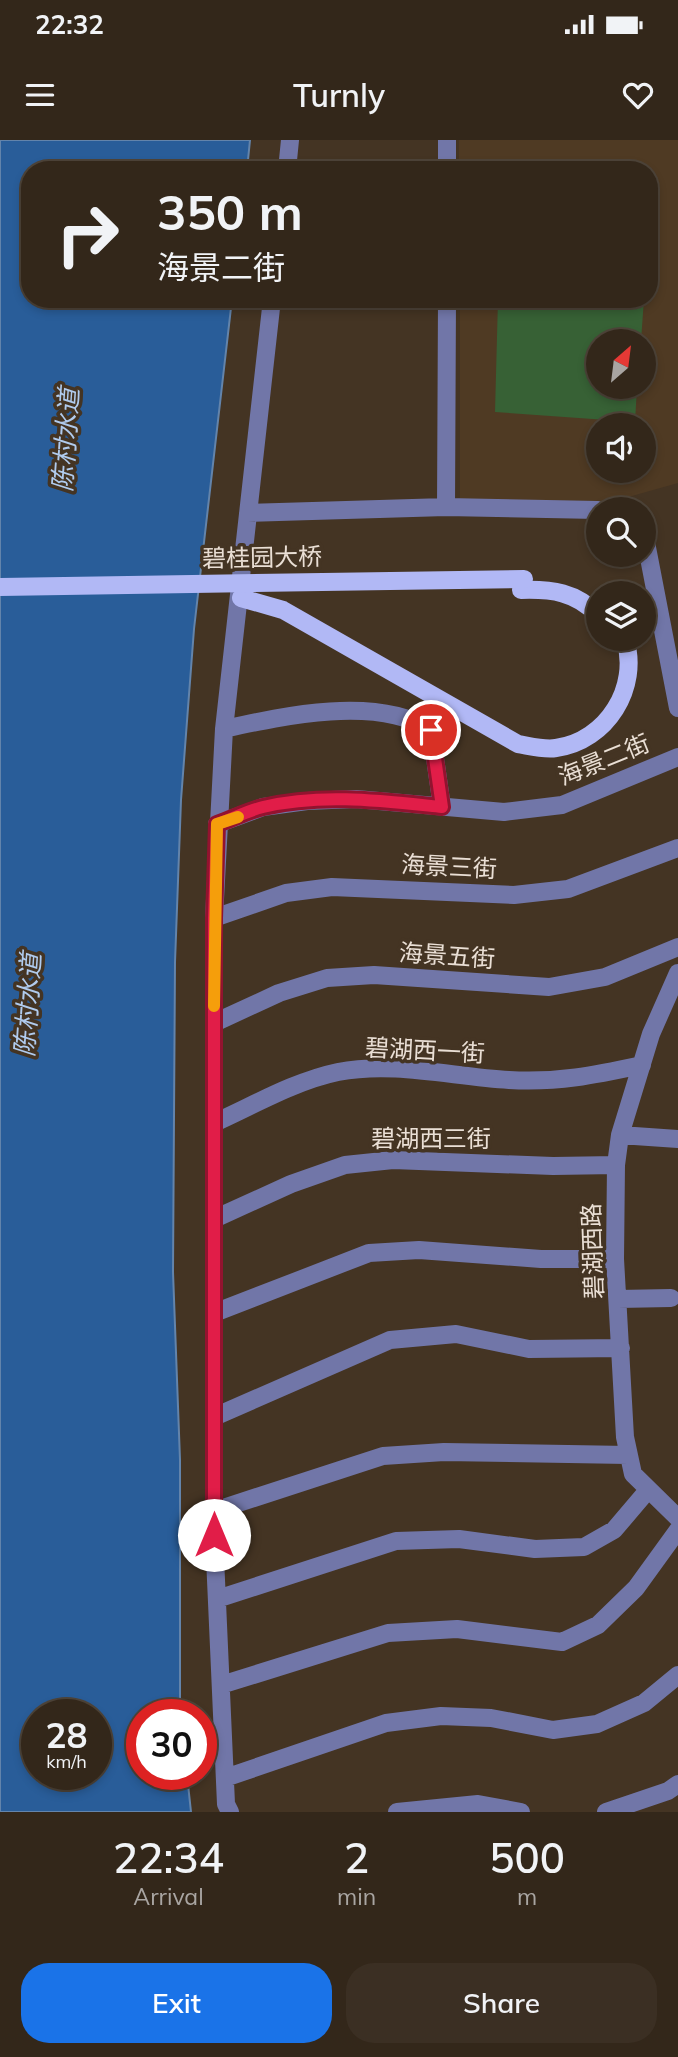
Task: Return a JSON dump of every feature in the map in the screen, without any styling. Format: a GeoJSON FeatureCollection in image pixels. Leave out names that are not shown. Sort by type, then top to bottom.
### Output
{"type":"FeatureCollection","features":[{"type":"Feature","properties":{"kind":"main road"},"geometry":{"type":"LineString","coordinates":[[523,585],[558,582],[578,587],[586,593]]}},
{"type":"Feature","properties":{"kind":"main road"},"geometry":{"type":"LineString","coordinates":[[523,585],[569,594],[586,606]]}},
{"type":"Feature","properties":{"kind":"main road","name":"碧桂园大桥"},"geometry":{"type":"LineString","coordinates":[[0,587],[523,585]]}},
{"type":"Feature","properties":{"kind":"main road","name":"碧桂园大桥"},"geometry":{"type":"LineString","coordinates":[[0,594],[523,585]]}},
{"type":"Feature","properties":{"kind":"main road"},"geometry":{"type":"LineString","coordinates":[[241,593],[279,600],[519,735],[550,738],[576,730],[607,706],[617,684],[620,661],[617,651]]}},
{"type":"Feature","properties":{"kind":"main road"},"geometry":{"type":"LineString","coordinates":[[241,593],[284,611],[518,744],[554,749],[580,741],[611,717],[628,679],[628,651]]}},
{"type":"Feature","properties":{"kind":"street"},"geometry":{"type":"LineString","coordinates":[[288,161],[290,140]]}},
{"type":"Feature","properties":{"kind":"street"},"geometry":{"type":"LineString","coordinates":[[447,140],[447,161]]}},
{"type":"Feature","properties":{"kind":"street"},"geometry":{"type":"LineString","coordinates":[[230,1812],[226,1804],[214,1511],[214,918],[224,729],[271,308]]}},
{"type":"Feature","properties":{"kind":"street"},"geometry":{"type":"LineString","coordinates":[[446,508],[447,308]]}},
{"type":"Feature","properties":{"kind":"street"},"geometry":{"type":"LineString","coordinates":[[248,513],[446,508],[586,510]]}},
{"type":"Feature","properties":{"kind":"street"},"geometry":{"type":"LineString","coordinates":[[651,567],[678,708]]}},
{"type":"Feature","properties":{"kind":"street"},"geometry":{"type":"LineString","coordinates":[[224,729],[301,712],[412,718],[431,730],[442,807]]}},
{"type":"Feature","properties":{"kind":"street","name":"海景二街"},"geometry":{"type":"LineString","coordinates":[[217,824],[263,807],[307,801],[356,799],[504,812],[562,805],[678,757]]}},
{"type":"Feature","properties":{"kind":"street","name":"海景三街"},"geometry":{"type":"LineString","coordinates":[[214,918],[286,893],[332,887],[514,895],[568,889],[678,848]]}},
{"type":"Feature","properties":{"kind":"street","name":"海景五街"},"geometry":{"type":"LineString","coordinates":[[214,1023],[279,993],[327,978],[374,975],[549,987],[605,977],[678,947]]}},
{"type":"Feature","properties":{"kind":"street","name":"碧湖西路"},"geometry":{"type":"LineString","coordinates":[[674,1508],[648,1490],[633,1474],[628,1455],[615,1259],[616,1166],[620,1135],[651,1034],[678,973]]}},
{"type":"Feature","properties":{"kind":"street","name":"碧湖西一街"},"geometry":{"type":"LineString","coordinates":[[214,1123],[282,1091],[338,1072],[388,1069],[509,1080],[568,1081],[642,1065]]}},
{"type":"Feature","properties":{"kind":"street"},"geometry":{"type":"LineString","coordinates":[[620,1135],[678,1139]]}},
{"type":"Feature","properties":{"kind":"street","name":"碧湖西三街"},"geometry":{"type":"LineString","coordinates":[[214,1219],[291,1184],[345,1165],[393,1160],[616,1166]]}},
{"type":"Feature","properties":{"kind":"street"},"geometry":{"type":"LineString","coordinates":[[214,1313],[369,1253],[419,1250],[541,1259],[615,1259]]}},
{"type":"Feature","properties":{"kind":"street"},"geometry":{"type":"LineString","coordinates":[[618,1299],[671,1298]]}},
{"type":"Feature","properties":{"kind":"street"},"geometry":{"type":"LineString","coordinates":[[214,1417],[390,1340],[456,1335],[529,1349],[621,1348]]}},
{"type":"Feature","properties":{"kind":"street"},"geometry":{"type":"LineString","coordinates":[[214,1511],[383,1456],[444,1452],[628,1455]]}},
{"type":"Feature","properties":{"kind":"street"},"geometry":{"type":"LineString","coordinates":[[217,1599],[397,1541],[459,1539],[535,1549],[584,1547],[614,1530],[648,1490]]}},
{"type":"Feature","properties":{"kind":"street"},"geometry":{"type":"LineString","coordinates":[[221,1685],[388,1633],[457,1629],[562,1642],[598,1625],[636,1588],[678,1530]]}},
{"type":"Feature","properties":{"kind":"street"},"geometry":{"type":"LineString","coordinates":[[225,1778],[386,1723],[441,1716],[491,1717],[553,1730],[597,1724],[644,1703],[678,1675]]}},
{"type":"Feature","properties":{"kind":"street"},"geometry":{"type":"LineString","coordinates":[[606,1812],[668,1791],[678,1784]]}},
{"type":"Feature","properties":{"kind":"street"},"geometry":{"type":"LineString","coordinates":[[397,1812],[478,1804],[521,1812]]}},
{"type":"Feature","properties":{"kind":"shaded area"},"geometry":{"type":"Polygon","coordinates":[[[459,140],[678,140],[678,483],[628,497],[586,497],[586,501],[460,503],[460,308],[658,308],[658,161],[459,161],[459,140]]]}},
{"type":"Feature","properties":{"kind":"green space"},"geometry":{"type":"Polygon","coordinates":[[[498,308],[643,308],[642,329],[586,329],[586,399],[636,399],[636,413],[586,413],[586,418],[495,412],[498,308]]]}},
{"type":"Feature","properties":{"kind":"water","name":"陈村水道"},"geometry":{"type":"Polygon","coordinates":[[[0,140],[250,140],[248,161],[21,161],[21,308],[231,308],[194,629],[181,800],[175,962],[173,1272],[180,1460],[180,1699],[126,1699],[126,1790],[189,1790],[191,1812],[0,1812],[0,140]]]}},
{"type":"Feature","properties":{"kind":"slow traffic"},"geometry":{"type":"LineString","coordinates":[[214,1006],[217,824],[238,817]]}},
{"type":"Feature","properties":{"kind":"route"},"geometry":{"type":"LineString","coordinates":[[214,1535],[214,918],[217,824],[263,807],[307,801],[356,799],[442,807],[431,730]]}}]}
